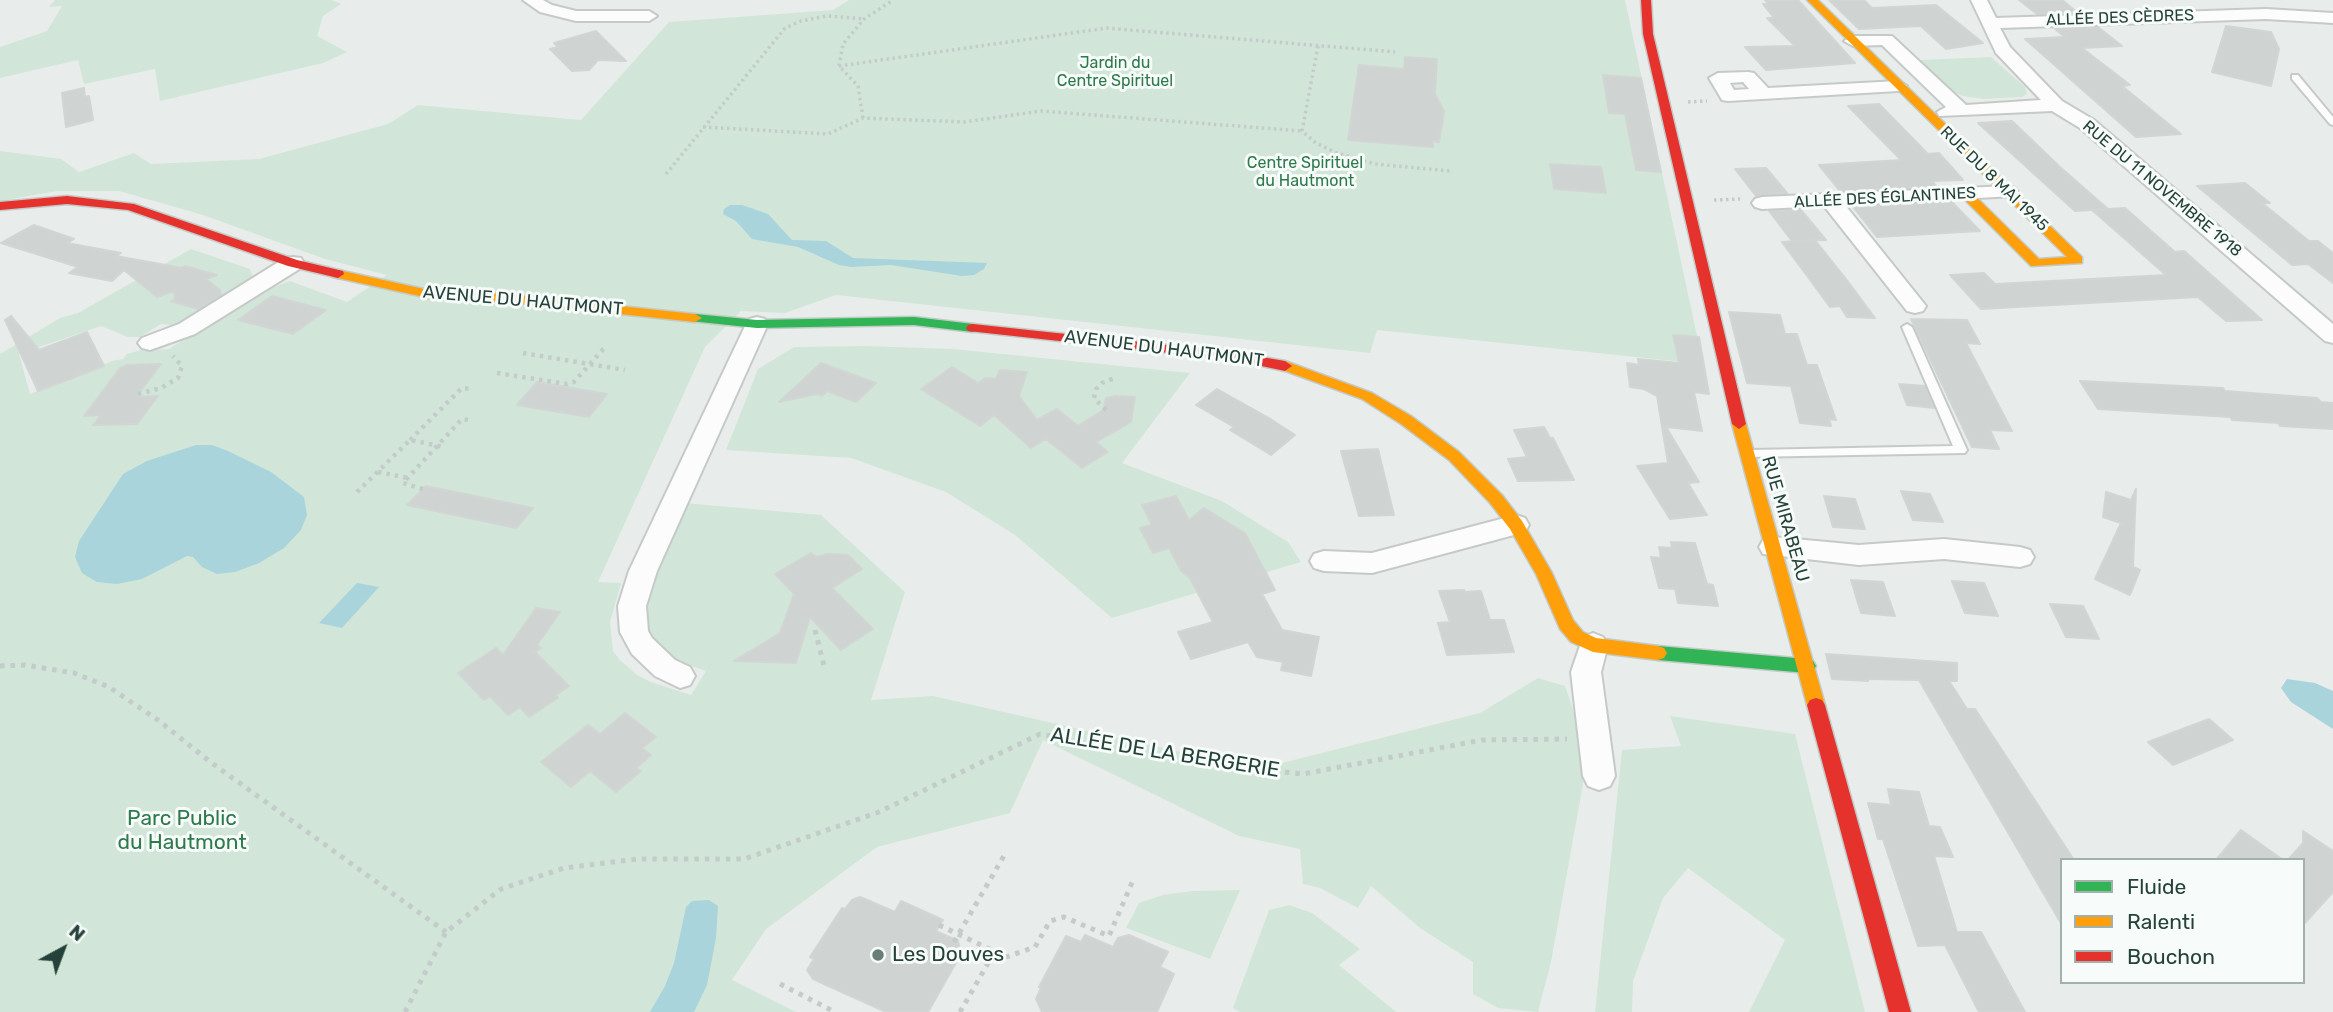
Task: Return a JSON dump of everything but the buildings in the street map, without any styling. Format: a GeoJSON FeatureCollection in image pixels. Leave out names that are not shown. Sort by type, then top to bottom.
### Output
{"type":"FeatureCollection","features":[{"type":"Feature","properties":{"kind":"street"},"geometry":{"type":"LineString","coordinates":[[531,0],[546,9],[576,16],[649,16]]}},
{"type":"Feature","properties":{"kind":"street","name":"RUE MIRABEAU"},"geometry":{"type":"LineString","coordinates":[[1636,0],[1648,34],[1723,364],[1900,1012]]}},
{"type":"Feature","properties":{"kind":"street","name":"RUE MIRABEAU"},"geometry":{"type":"LineString","coordinates":[[1646,0],[1648,34]]}},
{"type":"Feature","properties":{"kind":"street","name":"RUE DU 8 MAI 1945"},"geometry":{"type":"LineString","coordinates":[[1812,0],[2077,260],[2036,263],[1966,194]]}},
{"type":"Feature","properties":{"kind":"street","name":"RUE DU 11 NOVEMBRE 1918"},"geometry":{"type":"LineString","coordinates":[[1979,0],[2008,57],[2056,105],[2087,124],[2333,336]]}},
{"type":"Feature","properties":{"kind":"street"},"geometry":{"type":"LineString","coordinates":[[2119,0],[2137,18]]}},
{"type":"Feature","properties":{"kind":"street","name":"ALLÉE DES CÈDRES"},"geometry":{"type":"LineString","coordinates":[[1990,23],[2266,14],[2333,18]]}},
{"type":"Feature","properties":{"kind":"street"},"geometry":{"type":"LineString","coordinates":[[1853,41],[1886,40],[1961,111]]}},
{"type":"Feature","properties":{"kind":"street"},"geometry":{"type":"LineString","coordinates":[[1762,93],[1898,86]]}},
{"type":"Feature","properties":{"kind":"street"},"geometry":{"type":"LineString","coordinates":[[1927,113],[2056,105]]}},
{"type":"Feature","properties":{"kind":"street","name":"ALLÉE DES ÉGLANTINES"},"geometry":{"type":"LineString","coordinates":[[1762,204],[2008,192]]}},
{"type":"Feature","properties":{"kind":"street","name":"AVENUE DU HAUTMONT"},"geometry":{"type":"LineString","coordinates":[[0,206],[44,200],[116,204],[144,211],[293,263],[412,292],[507,298],[757,324],[914,321],[1243,357],[1297,368],[1367,396],[1424,432],[1468,470],[1516,526],[1544,573],[1566,624],[1577,637],[1593,645],[1622,650],[1807,666]]}},
{"type":"Feature","properties":{"kind":"street"},"geometry":{"type":"LineString","coordinates":[[1830,200],[1915,306]]}},
{"type":"Feature","properties":{"kind":"street"},"geometry":{"type":"LineString","coordinates":[[156,346],[293,263]]}},
{"type":"Feature","properties":{"kind":"street"},"geometry":{"type":"LineString","coordinates":[[680,676],[665,668],[642,646],[634,632],[632,606],[643,570],[757,324]]}},
{"type":"Feature","properties":{"kind":"street"},"geometry":{"type":"LineString","coordinates":[[1324,561],[1372,563],[1516,526]]}},
{"type":"Feature","properties":{"kind":"street"},"geometry":{"type":"LineString","coordinates":[[1773,547],[1859,555],[1957,549],[2020,557]]}},
{"type":"Feature","properties":{"kind":"street"},"geometry":{"type":"LineString","coordinates":[[1593,645],[1586,672],[1599,776]]}},
{"type":"Feature","properties":{"kind":"lane"},"geometry":{"type":"LineString","coordinates":[[2295,77],[2333,122]]}},
{"type":"Feature","properties":{"kind":"lane"},"geometry":{"type":"LineString","coordinates":[[1747,454],[1961,450],[1907,327]]}},
{"type":"Feature","properties":{"kind":"path"},"geometry":{"type":"LineString","coordinates":[[839,66],[843,44],[864,19],[893,0]]}},
{"type":"Feature","properties":{"kind":"path"},"geometry":{"type":"LineString","coordinates":[[666,174],[785,28],[801,21],[827,16],[864,19]]}},
{"type":"Feature","properties":{"kind":"path"},"geometry":{"type":"LineString","coordinates":[[839,66],[1107,28],[1395,52]]}},
{"type":"Feature","properties":{"kind":"path"},"geometry":{"type":"LineString","coordinates":[[1302,131],[1318,46]]}},
{"type":"Feature","properties":{"kind":"path"},"geometry":{"type":"LineString","coordinates":[[839,66],[858,86],[863,118]]}},
{"type":"Feature","properties":{"kind":"path"},"geometry":{"type":"LineString","coordinates":[[703,127],[828,134],[863,118],[964,122],[1041,111],[1302,131],[1316,143],[1337,153],[1363,160],[1450,171]]}},
{"type":"Feature","properties":{"kind":"path"},"geometry":{"type":"LineString","coordinates":[[1712,200],[1752,199],[1762,204]]}},
{"type":"Feature","properties":{"kind":"path"},"geometry":{"type":"LineString","coordinates":[[138,394],[161,388],[178,378],[182,372],[182,366],[177,360],[156,346]]}},
{"type":"Feature","properties":{"kind":"path"},"geometry":{"type":"LineString","coordinates":[[497,373],[567,384],[574,382],[605,347]]}},
{"type":"Feature","properties":{"kind":"path"},"geometry":{"type":"LineString","coordinates":[[523,353],[625,370]]}},
{"type":"Feature","properties":{"kind":"path"},"geometry":{"type":"LineString","coordinates":[[1106,411],[1094,398],[1096,389],[1102,383],[1115,378]]}},
{"type":"Feature","properties":{"kind":"path"},"geometry":{"type":"LineString","coordinates":[[357,492],[462,388],[472,389]]}},
{"type":"Feature","properties":{"kind":"path"},"geometry":{"type":"LineString","coordinates":[[423,489],[403,483],[441,447],[462,419],[469,421]]}},
{"type":"Feature","properties":{"kind":"path"},"geometry":{"type":"LineString","coordinates":[[455,427],[462,428]]}},
{"type":"Feature","properties":{"kind":"path"},"geometry":{"type":"LineString","coordinates":[[410,440],[441,447]]}},
{"type":"Feature","properties":{"kind":"path"},"geometry":{"type":"LineString","coordinates":[[378,472],[408,478]]}},
{"type":"Feature","properties":{"kind":"path"},"geometry":{"type":"LineString","coordinates":[[815,630],[824,666]]}},
{"type":"Feature","properties":{"kind":"path"},"geometry":{"type":"LineString","coordinates":[[0,666],[25,665],[74,673],[109,687],[158,720],[209,761],[446,932]]}},
{"type":"Feature","properties":{"kind":"path","name":"ALLÉE DE LA BERGERIE"},"geometry":{"type":"LineString","coordinates":[[405,1012],[446,932],[500,888],[564,868],[638,859],[744,859],[879,811],[1040,734],[1186,761],[1303,774],[1482,740],[1596,738]]}},
{"type":"Feature","properties":{"kind":"path"},"geometry":{"type":"LineString","coordinates":[[954,942],[1005,854]]}},
{"type":"Feature","properties":{"kind":"path"},"geometry":{"type":"LineString","coordinates":[[939,925],[1006,957],[1035,947],[1050,921],[1064,917],[1109,936],[1134,878]]}},
{"type":"Feature","properties":{"kind":"path"},"geometry":{"type":"LineString","coordinates":[[960,1012],[995,951]]}},
{"type":"Feature","properties":{"kind":"path"},"geometry":{"type":"LineString","coordinates":[[780,984],[835,1012]]}},
{"type":"Feature","properties":{"kind":"green space"},"geometry":{"type":"Polygon","coordinates":[[[55,0],[332,0],[341,4],[323,16],[317,36],[347,52],[323,63],[160,101],[155,69],[84,84],[78,60],[0,78],[0,47],[47,31],[62,6],[49,7],[55,0]]]}},
{"type":"Feature","properties":{"kind":"green space"},"geometry":{"type":"Polygon","coordinates":[[[849,0],[1625,0],[1703,364],[1377,330],[1370,353],[836,295],[785,313],[741,311],[705,347],[598,582],[621,583],[610,622],[613,651],[619,659],[637,675],[651,682],[691,695],[706,671],[670,658],[648,637],[643,598],[684,503],[821,515],[905,592],[871,700],[933,696],[1181,752],[1282,763],[1480,713],[1538,678],[1565,686],[1579,727],[1583,784],[1551,962],[1538,1012],[1498,1008],[1473,994],[1473,962],[1420,928],[1371,886],[1358,908],[1320,888],[1303,884],[1300,849],[1239,836],[1043,740],[1010,813],[877,847],[766,929],[732,980],[796,1012],[0,1012],[0,354],[60,318],[78,313],[191,249],[250,269],[254,281],[181,326],[161,324],[140,337],[128,337],[101,326],[19,354],[30,394],[123,359],[127,354],[141,350],[169,349],[260,292],[290,281],[347,302],[387,275],[325,259],[203,215],[119,191],[57,191],[0,201],[0,151],[61,159],[79,172],[134,153],[151,164],[259,159],[388,124],[418,105],[581,120],[669,22],[833,10],[849,0]]]}},
{"type":"Feature","properties":{"kind":"green space"},"geometry":{"type":"Polygon","coordinates":[[[1991,57],[2025,87],[2027,94],[2022,97],[1984,99],[1963,96],[1952,91],[1920,60],[1991,57]]]}},
{"type":"Feature","properties":{"kind":"green space"},"geometry":{"type":"Polygon","coordinates":[[[794,347],[953,349],[1190,373],[1122,463],[1222,501],[1288,542],[1301,562],[1112,618],[1015,535],[946,492],[851,458],[726,450],[758,369],[794,347]]]}},
{"type":"Feature","properties":{"kind":"green space"},"geometry":{"type":"Polygon","coordinates":[[[1670,716],[1795,734],[1865,1012],[1749,1012],[1785,940],[1688,868],[1663,898],[1633,981],[1632,1012],[1595,1012],[1622,750],[1681,746],[1670,716]]]}},
{"type":"Feature","properties":{"kind":"green space"},"geometry":{"type":"Polygon","coordinates":[[[1240,890],[1210,959],[1126,928],[1139,903],[1163,895],[1240,890]]]}},
{"type":"Feature","properties":{"kind":"green space"},"geometry":{"type":"Polygon","coordinates":[[[1289,905],[1312,913],[1360,949],[1339,965],[1396,1012],[1240,1012],[1233,1008],[1269,910],[1289,905]]]}},
{"type":"Feature","properties":{"kind":"water"},"geometry":{"type":"Polygon","coordinates":[[[730,205],[742,205],[768,214],[792,240],[826,241],[853,258],[987,263],[984,269],[974,275],[962,276],[891,265],[839,265],[798,247],[752,239],[736,221],[723,214],[724,209],[730,205]]]}},
{"type":"Feature","properties":{"kind":"water"},"geometry":{"type":"Polygon","coordinates":[[[196,445],[212,445],[228,451],[271,472],[304,497],[307,515],[301,530],[284,548],[259,563],[235,572],[217,574],[202,567],[193,557],[187,556],[142,579],[117,584],[97,582],[82,573],[75,557],[79,541],[123,474],[147,461],[196,445]]]}},
{"type":"Feature","properties":{"kind":"water"},"geometry":{"type":"Polygon","coordinates":[[[357,583],[379,587],[342,628],[319,623],[357,583]]]}},
{"type":"Feature","properties":{"kind":"water"},"geometry":{"type":"Polygon","coordinates":[[[2287,679],[2315,683],[2333,691],[2333,729],[2291,702],[2281,688],[2287,679]]]}},
{"type":"Feature","properties":{"kind":"water"},"geometry":{"type":"Polygon","coordinates":[[[709,900],[718,906],[716,938],[707,985],[694,1012],[650,1012],[674,963],[686,907],[692,901],[709,900]]]}},
{"type":"Feature","properties":{"kind":"traffic: fast"},"geometry":{"type":"LineString","coordinates":[[695,318],[757,324],[914,321],[973,328]]}},
{"type":"Feature","properties":{"kind":"traffic: fast"},"geometry":{"type":"LineString","coordinates":[[1658,653],[1807,666]]}},
{"type":"Feature","properties":{"kind":"traffic: slow"},"geometry":{"type":"LineString","coordinates":[[1812,0],[2077,260],[2036,263],[1966,194]]}},
{"type":"Feature","properties":{"kind":"traffic: slow"},"geometry":{"type":"LineString","coordinates":[[338,274],[433,295],[507,298],[695,318]]}},
{"type":"Feature","properties":{"kind":"traffic: slow"},"geometry":{"type":"LineString","coordinates":[[1285,366],[1367,396],[1406,420],[1454,456],[1496,499],[1516,525],[1544,573],[1566,624],[1577,637],[1593,645],[1658,653]]}},
{"type":"Feature","properties":{"kind":"traffic: slow"},"geometry":{"type":"LineString","coordinates":[[1739,424],[1816,705]]}},
{"type":"Feature","properties":{"kind":"traffic: jam"},"geometry":{"type":"LineString","coordinates":[[1646,0],[1648,34],[1739,424]]}},
{"type":"Feature","properties":{"kind":"traffic: jam"},"geometry":{"type":"LineString","coordinates":[[0,206],[67,200],[130,207],[293,263],[338,274]]}},
{"type":"Feature","properties":{"kind":"traffic: jam"},"geometry":{"type":"LineString","coordinates":[[973,328],[1233,356],[1285,366]]}},
{"type":"Feature","properties":{"kind":"traffic: jam"},"geometry":{"type":"LineString","coordinates":[[1816,705],[1900,1012]]}},
{"type":"Feature","properties":{"kind":"place","name":"Les Douves"},"geometry":{"type":"Point","coordinates":[878,955]}},
{"type":"Feature","properties":{"kind":"park label","name":"Jardin du Centre Spirituel"},"geometry":{"type":"Point","coordinates":[1115,72]}},
{"type":"Feature","properties":{"kind":"park label","name":"Centre Spirituel du Hautmont"},"geometry":{"type":"Point","coordinates":[1305,172]}},
{"type":"Feature","properties":{"kind":"park label","name":"Parc Public du Hautmont"},"geometry":{"type":"Point","coordinates":[182,831]}}]}
